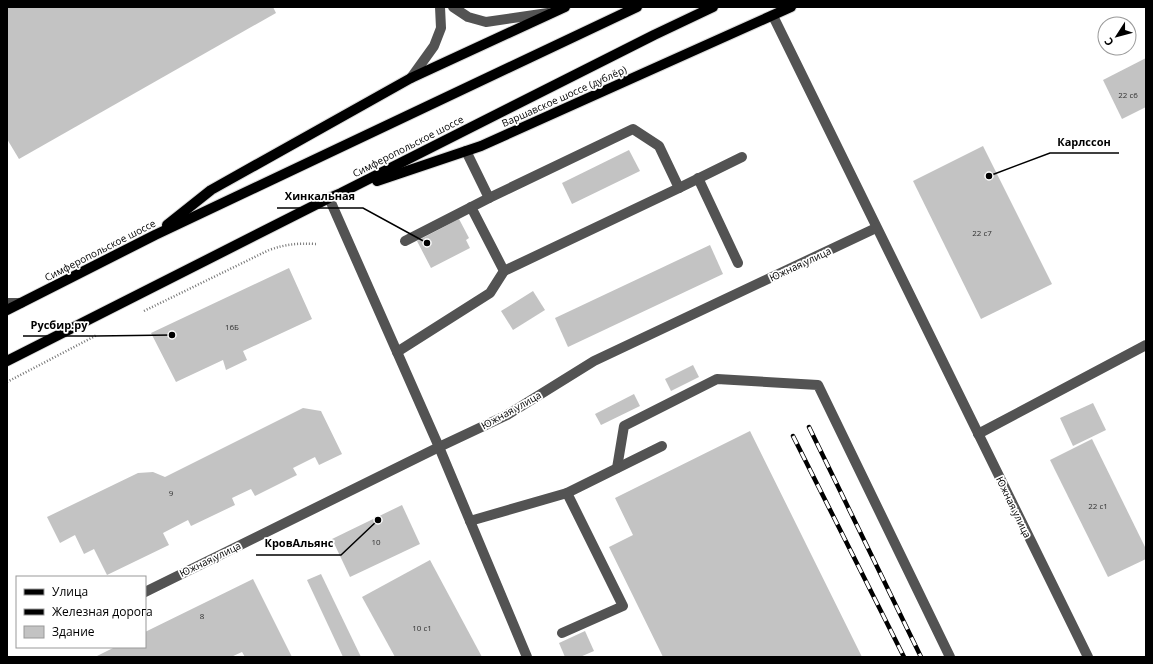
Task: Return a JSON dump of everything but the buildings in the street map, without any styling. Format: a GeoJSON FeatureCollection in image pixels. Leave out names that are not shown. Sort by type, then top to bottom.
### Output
{"type":"FeatureCollection","features":[{"type":"Feature","properties":{"kind":"main road"},"geometry":{"type":"LineString","coordinates":[[155,235],[211,190],[411,78],[565,7]]}},
{"type":"Feature","properties":{"kind":"main road","name":"Симферопольское шоссе"},"geometry":{"type":"LineString","coordinates":[[7,310],[155,235],[638,7]]}},
{"type":"Feature","properties":{"kind":"main road","name":"Симферопольское шоссе"},"geometry":{"type":"LineString","coordinates":[[7,361],[329,198],[713,7]]}},
{"type":"Feature","properties":{"kind":"main road","name":"Варшавское шоссе (дублёр)"},"geometry":{"type":"LineString","coordinates":[[341,193],[481,146],[792,7]]}},
{"type":"Feature","properties":{"kind":"street"},"geometry":{"type":"LineString","coordinates":[[411,78],[434,46],[441,28],[440,7]]}},
{"type":"Feature","properties":{"kind":"street"},"geometry":{"type":"LineString","coordinates":[[453,7],[468,17],[486,22],[554,13]]}},
{"type":"Feature","properties":{"kind":"street","name":"Южная улица"},"geometry":{"type":"LineString","coordinates":[[772,16],[1088,657]]}},
{"type":"Feature","properties":{"kind":"street"},"geometry":{"type":"LineString","coordinates":[[405,241],[489,198],[633,129],[659,146],[678,188]]}},
{"type":"Feature","properties":{"kind":"street"},"geometry":{"type":"LineString","coordinates":[[466,151],[489,198]]}},
{"type":"Feature","properties":{"kind":"street"},"geometry":{"type":"LineString","coordinates":[[397,352],[490,293],[504,271],[742,157]]}},
{"type":"Feature","properties":{"kind":"street"},"geometry":{"type":"LineString","coordinates":[[698,178],[738,263]]}},
{"type":"Feature","properties":{"kind":"street"},"geometry":{"type":"LineString","coordinates":[[329,198],[439,447],[527,657]]}},
{"type":"Feature","properties":{"kind":"street"},"geometry":{"type":"LineString","coordinates":[[471,207],[504,271]]}},
{"type":"Feature","properties":{"kind":"street","name":"Южная улица"},"geometry":{"type":"LineString","coordinates":[[146,592],[507,415],[594,361],[876,228]]}},
{"type":"Feature","properties":{"kind":"street"},"geometry":{"type":"LineString","coordinates":[[7,303],[21,303]]}},
{"type":"Feature","properties":{"kind":"street"},"geometry":{"type":"LineString","coordinates":[[978,434],[1146,345]]}},
{"type":"Feature","properties":{"kind":"street"},"geometry":{"type":"LineString","coordinates":[[617,468],[624,426],[717,379],[818,385],[950,657]]}},
{"type":"Feature","properties":{"kind":"street"},"geometry":{"type":"LineString","coordinates":[[470,521],[567,493],[662,446]]}},
{"type":"Feature","properties":{"kind":"street"},"geometry":{"type":"LineString","coordinates":[[562,633],[623,606],[567,493]]}},
{"type":"Feature","properties":{"kind":"path"},"geometry":{"type":"LineString","coordinates":[[143,311],[268,250],[284,245],[299,243],[316,244]]}},
{"type":"Feature","properties":{"kind":"path"},"geometry":{"type":"LineString","coordinates":[[7,382],[102,332]]}},
{"type":"Feature","properties":{"kind":"railway"},"geometry":{"type":"LineString","coordinates":[[809,427],[921,657]]}},
{"type":"Feature","properties":{"kind":"railway"},"geometry":{"type":"LineString","coordinates":[[793,436],[904,657]]}},
{"type":"Feature","properties":{"kind":"place","name":"Карлссон"},"geometry":{"type":"Point","coordinates":[989,176]}},
{"type":"Feature","properties":{"kind":"place","name":"Хинкальная"},"geometry":{"type":"Point","coordinates":[427,243]}},
{"type":"Feature","properties":{"kind":"place","name":"Русбир.ру"},"geometry":{"type":"Point","coordinates":[172,335]}},
{"type":"Feature","properties":{"kind":"place","name":"КровАльянс"},"geometry":{"type":"Point","coordinates":[378,520]}}]}
